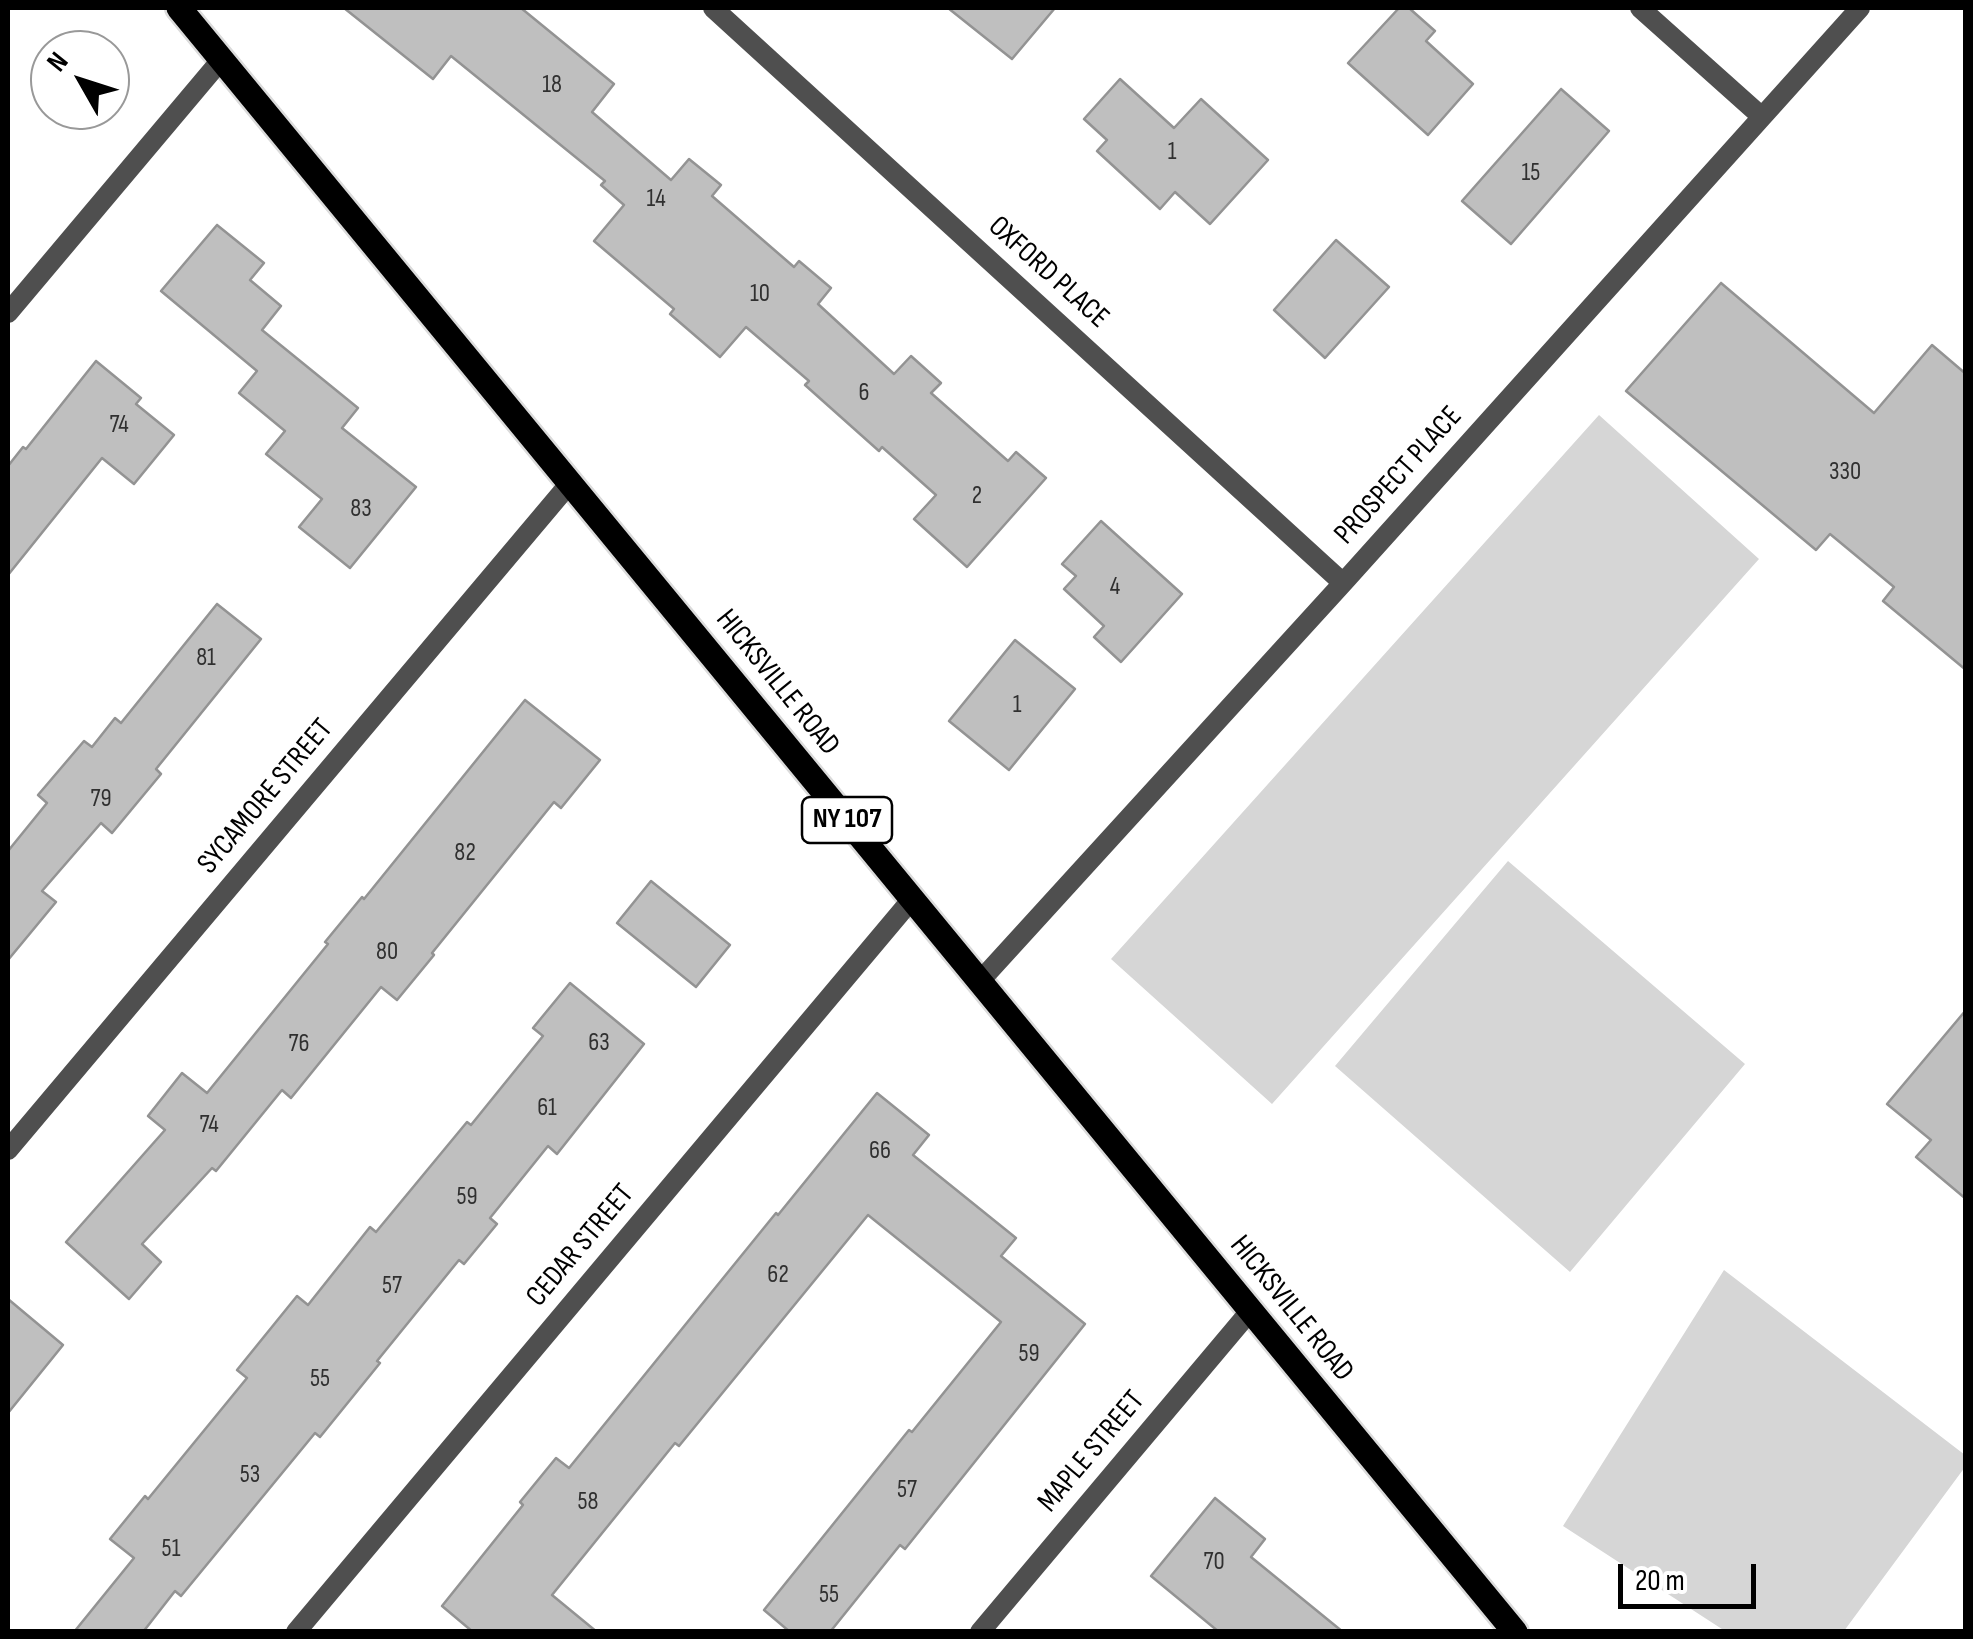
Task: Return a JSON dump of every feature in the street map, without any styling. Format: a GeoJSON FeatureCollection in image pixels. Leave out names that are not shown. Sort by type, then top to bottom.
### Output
{"type":"FeatureCollection","features":[{"type":"Feature","properties":{"kind":"main road","name":"HICKSVILLE ROAD"},"geometry":{"type":"LineString","coordinates":[[180,8],[1515,1632]]}},
{"type":"Feature","properties":{"kind":"street","name":"OXFORD PLACE"},"geometry":{"type":"LineString","coordinates":[[713,8],[1343,583]]}},
{"type":"Feature","properties":{"kind":"street"},"geometry":{"type":"LineString","coordinates":[[1640,8],[1762,117]]}},
{"type":"Feature","properties":{"kind":"street","name":"PROSPECT PLACE"},"geometry":{"type":"LineString","coordinates":[[980,981],[1860,8]]}},
{"type":"Feature","properties":{"kind":"street"},"geometry":{"type":"LineString","coordinates":[[8,312],[221,60]]}},
{"type":"Feature","properties":{"kind":"street","name":"SYCAMORE STREET"},"geometry":{"type":"LineString","coordinates":[[8,1150],[570,484]]}},
{"type":"Feature","properties":{"kind":"street","name":"CEDAR STREET"},"geometry":{"type":"LineString","coordinates":[[296,1632],[912,899]]}},
{"type":"Feature","properties":{"kind":"street","name":"MAPLE STREET"},"geometry":{"type":"LineString","coordinates":[[980,1632],[1251,1310]]}},
{"type":"Feature","properties":{"kind":"shaded area"},"geometry":{"type":"Polygon","coordinates":[[[1599,415],[1759,559],[1272,1104],[1111,959],[1599,415]]]}},
{"type":"Feature","properties":{"kind":"shaded area"},"geometry":{"type":"Polygon","coordinates":[[[1508,861],[1745,1064],[1570,1272],[1335,1066],[1508,861]]]}},
{"type":"Feature","properties":{"kind":"shaded area"},"geometry":{"type":"Polygon","coordinates":[[[1724,1270],[1965,1455],[1965,1467],[1844,1631],[1725,1631],[1563,1526],[1724,1270]]]}},
{"type":"Feature","properties":{"kind":"building"},"geometry":{"type":"Polygon","coordinates":[[[344,8],[521,8],[614,84],[592,112],[671,180],[689,159],[721,185],[712,196],[794,267],[799,261],[831,288],[818,304],[894,374],[911,356],[941,383],[931,393],[1008,461],[1016,452],[1046,478],[967,567],[914,519],[936,495],[805,385],[809,381],[746,327],[720,357],[670,314],[674,309],[594,241],[624,205],[601,185],[605,181],[451,56],[433,79],[344,8]]]}},
{"type":"Feature","properties":{"kind":"building"},"geometry":{"type":"Polygon","coordinates":[[[948,8],[1055,8],[1012,59],[948,8]]]}},
{"type":"Feature","properties":{"kind":"building"},"geometry":{"type":"Polygon","coordinates":[[[1399,8],[1409,8],[1435,31],[1426,41],[1473,84],[1428,135],[1348,63],[1399,8]]]}},
{"type":"Feature","properties":{"kind":"building"},"geometry":{"type":"Polygon","coordinates":[[[1120,79],[1174,128],[1201,99],[1268,160],[1210,224],[1175,192],[1160,209],[1097,151],[1107,140],[1084,119],[1120,79]]]}},
{"type":"Feature","properties":{"kind":"building"},"geometry":{"type":"Polygon","coordinates":[[[1561,89],[1609,131],[1511,244],[1462,201],[1561,89]]]}},
{"type":"Feature","properties":{"kind":"building"},"geometry":{"type":"Polygon","coordinates":[[[217,225],[264,263],[250,280],[281,306],[262,330],[358,408],[342,428],[416,487],[350,568],[299,527],[322,499],[266,454],[285,431],[239,393],[257,371],[161,291],[217,225]]]}},
{"type":"Feature","properties":{"kind":"building"},"geometry":{"type":"Polygon","coordinates":[[[1336,240],[1389,287],[1325,358],[1274,310],[1336,240]]]}},
{"type":"Feature","properties":{"kind":"building"},"geometry":{"type":"Polygon","coordinates":[[[1721,283],[1874,413],[1932,345],[1966,374],[1966,670],[1883,601],[1894,587],[1830,534],[1816,550],[1626,391],[1721,283]]]}},
{"type":"Feature","properties":{"kind":"building"},"geometry":{"type":"Polygon","coordinates":[[[96,361],[141,398],[136,404],[174,435],[134,484],[102,458],[8,575],[8,466],[96,361]]]}},
{"type":"Feature","properties":{"kind":"building"},"geometry":{"type":"Polygon","coordinates":[[[1101,521],[1182,594],[1121,662],[1094,637],[1104,626],[1064,589],[1076,576],[1062,564],[1101,521]]]}},
{"type":"Feature","properties":{"kind":"building"},"geometry":{"type":"Polygon","coordinates":[[[217,604],[261,639],[156,769],[161,774],[112,833],[101,823],[42,891],[56,902],[8,960],[8,851],[47,803],[38,795],[84,741],[92,747],[115,718],[121,723],[217,604]]]}},
{"type":"Feature","properties":{"kind":"building"},"geometry":{"type":"Polygon","coordinates":[[[1015,640],[1075,689],[1009,770],[949,721],[1015,640]]]}},
{"type":"Feature","properties":{"kind":"building"},"geometry":{"type":"Polygon","coordinates":[[[525,700],[600,760],[561,808],[554,802],[397,1000],[381,987],[291,1098],[282,1090],[216,1171],[212,1168],[142,1244],[161,1262],[129,1299],[66,1242],[165,1130],[148,1116],[182,1073],[207,1093],[328,944],[325,942],[525,700]]]}},
{"type":"Feature","properties":{"kind":"building"},"geometry":{"type":"Polygon","coordinates":[[[651,881],[730,945],[696,987],[617,923],[651,881]]]}},
{"type":"Feature","properties":{"kind":"building"},"geometry":{"type":"Polygon","coordinates":[[[570,983],[644,1044],[557,1154],[548,1146],[490,1218],[497,1224],[464,1264],[459,1260],[320,1437],[315,1433],[181,1596],[175,1591],[143,1632],[74,1632],[134,1558],[110,1539],[145,1496],[148,1499],[247,1378],[237,1370],[297,1296],[308,1305],[370,1227],[376,1232],[467,1122],[471,1125],[543,1036],[533,1028],[570,983]]]}},
{"type":"Feature","properties":{"kind":"building"},"geometry":{"type":"Polygon","coordinates":[[[1966,1010],[1966,1199],[1916,1157],[1931,1140],[1887,1104],[1966,1010]]]}},
{"type":"Feature","properties":{"kind":"building"},"geometry":{"type":"Polygon","coordinates":[[[877,1093],[929,1135],[913,1155],[1016,1238],[1001,1256],[1085,1324],[905,1549],[900,1545],[830,1632],[790,1632],[764,1610],[1001,1322],[868,1215],[552,1595],[597,1632],[473,1632],[442,1606],[556,1458],[569,1468],[877,1093]]]}},
{"type":"Feature","properties":{"kind":"building"},"geometry":{"type":"Polygon","coordinates":[[[8,1299],[63,1345],[8,1413],[8,1299]]]}},
{"type":"Feature","properties":{"kind":"building"},"geometry":{"type":"Polygon","coordinates":[[[1215,1498],[1265,1539],[1251,1557],[1343,1632],[1219,1632],[1151,1576],[1215,1498]]]}}]}
